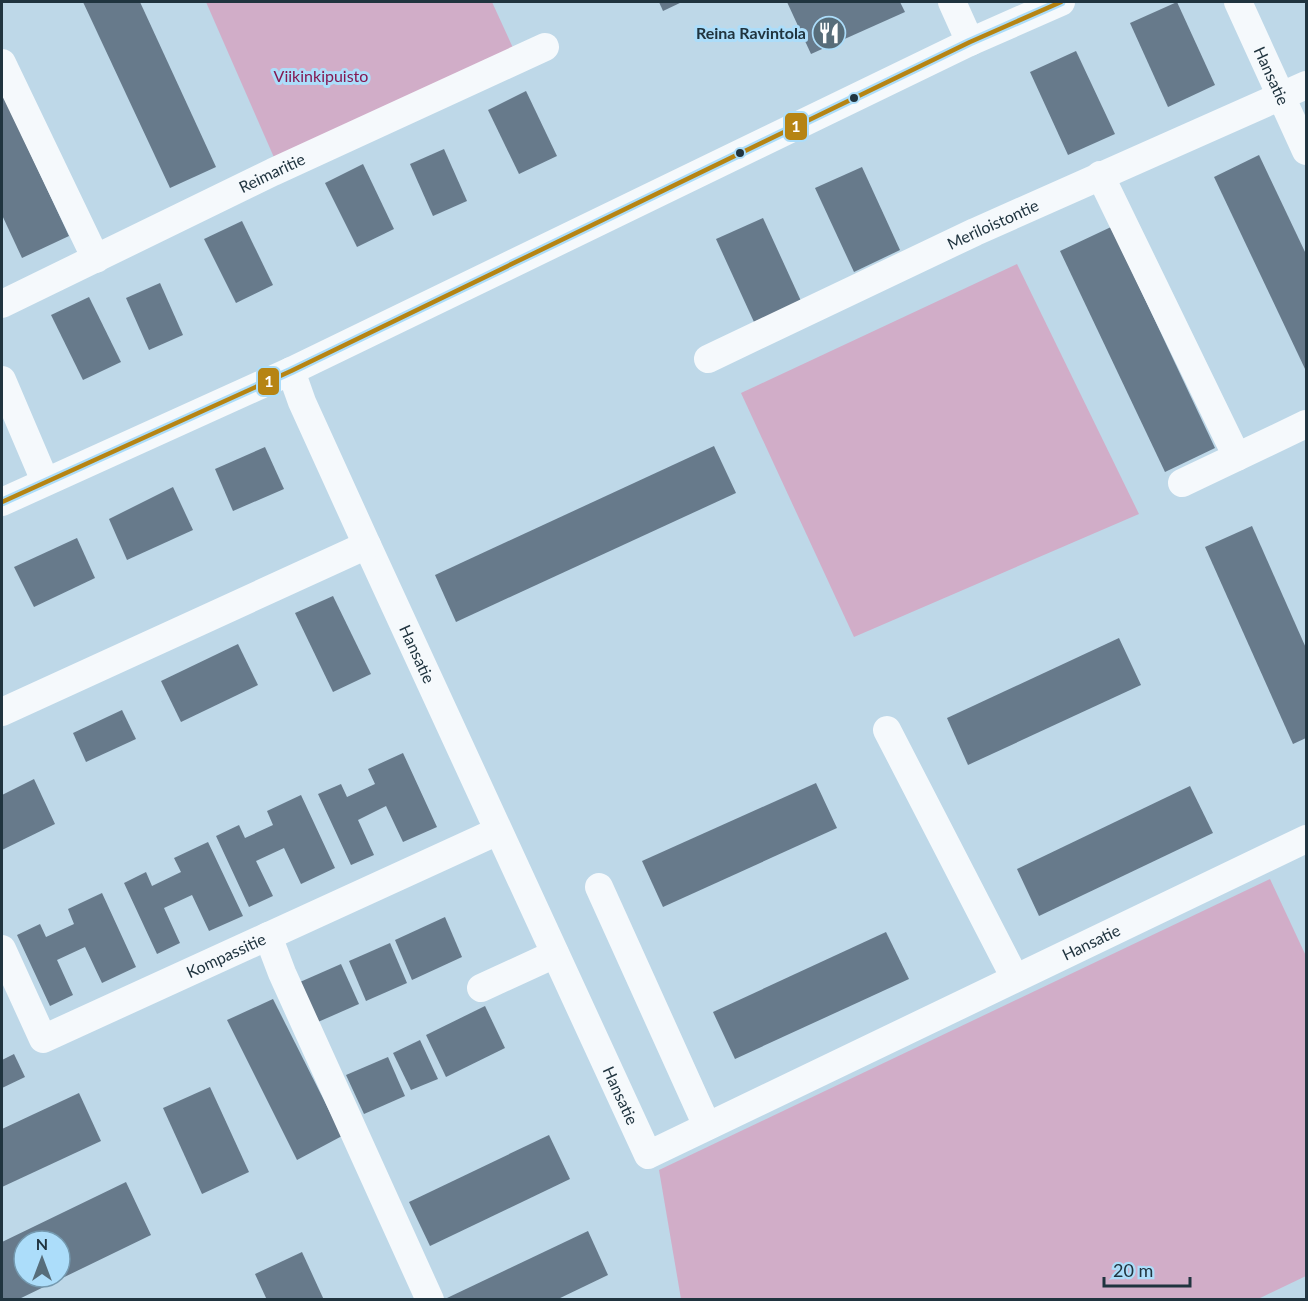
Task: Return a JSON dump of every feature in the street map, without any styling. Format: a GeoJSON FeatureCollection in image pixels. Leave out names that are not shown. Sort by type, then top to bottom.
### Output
{"type":"FeatureCollection","features":[{"type":"Feature","properties":{"kind":"street"},"geometry":{"type":"LineString","coordinates":[[952,2],[970,42]]}},
{"type":"Feature","properties":{"kind":"street"},"geometry":{"type":"LineString","coordinates":[[2,502],[291,372],[970,42],[1061,2]]}},
{"type":"Feature","properties":{"kind":"street","name":"Hansatie"},"geometry":{"type":"LineString","coordinates":[[1238,2],[1306,151]]}},
{"type":"Feature","properties":{"kind":"street","name":"Reimaritie"},"geometry":{"type":"LineString","coordinates":[[2,304],[273,172],[545,47]]}},
{"type":"Feature","properties":{"kind":"street"},"geometry":{"type":"LineString","coordinates":[[2,63],[96,259]]}},
{"type":"Feature","properties":{"kind":"street","name":"Meriloistontie"},"geometry":{"type":"LineString","coordinates":[[708,359],[975,232],[1306,85]]}},
{"type":"Feature","properties":{"kind":"street"},"geometry":{"type":"LineString","coordinates":[[1101,175],[1236,457]]}},
{"type":"Feature","properties":{"kind":"street","name":"Hansatie"},"geometry":{"type":"LineString","coordinates":[[291,372],[302,402],[367,545],[648,1155],[1306,839]]}},
{"type":"Feature","properties":{"kind":"street"},"geometry":{"type":"LineString","coordinates":[[2,380],[45,481]]}},
{"type":"Feature","properties":{"kind":"street"},"geometry":{"type":"LineString","coordinates":[[1182,483],[1306,424]]}},
{"type":"Feature","properties":{"kind":"street"},"geometry":{"type":"LineString","coordinates":[[2,712],[367,545]]}},
{"type":"Feature","properties":{"kind":"street"},"geometry":{"type":"LineString","coordinates":[[887,730],[1015,978]]}},
{"type":"Feature","properties":{"kind":"street","name":"Kompassitie"},"geometry":{"type":"LineString","coordinates":[[2,949],[43,1039],[498,831]]}},
{"type":"Feature","properties":{"kind":"street"},"geometry":{"type":"LineString","coordinates":[[599,887],[707,1126]]}},
{"type":"Feature","properties":{"kind":"street"},"geometry":{"type":"LineString","coordinates":[[268,936],[282,973],[430,1299]]}},
{"type":"Feature","properties":{"kind":"street"},"geometry":{"type":"LineString","coordinates":[[481,988],[555,954]]}},
{"type":"Feature","properties":{"kind":"green space","name":"Viikinkipuisto"},"geometry":{"type":"Polygon","coordinates":[[[206,2],[492,2],[519,61],[283,178],[206,2]]]}},
{"type":"Feature","properties":{"kind":"green space"},"geometry":{"type":"Polygon","coordinates":[[[1017,264],[1139,514],[854,637],[741,393],[1017,264]]]}},
{"type":"Feature","properties":{"kind":"green space"},"geometry":{"type":"Polygon","coordinates":[[[1270,879],[1306,956],[1306,1276],[1256,1300],[681,1299],[659,1170],[1270,879]]]}},
{"type":"Feature","properties":{"kind":"building"},"geometry":{"type":"Polygon","coordinates":[[[83,2],[140,2],[216,167],[170,188],[83,2]]]}},
{"type":"Feature","properties":{"kind":"building"},"geometry":{"type":"Polygon","coordinates":[[[659,2],[682,2],[663,11],[659,2]]]}},
{"type":"Feature","properties":{"kind":"building","name":"Reina Ravintola"},"geometry":{"type":"Polygon","coordinates":[[[787,2],[900,2],[905,12],[811,54],[787,2]]]}},
{"type":"Feature","properties":{"kind":"building"},"geometry":{"type":"Polygon","coordinates":[[[1177,2],[1215,85],[1168,107],[1130,23],[1177,2]]]}},
{"type":"Feature","properties":{"kind":"building"},"geometry":{"type":"Polygon","coordinates":[[[1076,51],[1115,134],[1068,155],[1030,72],[1076,51]]]}},
{"type":"Feature","properties":{"kind":"building"},"geometry":{"type":"Polygon","coordinates":[[[526,91],[557,156],[519,174],[488,110],[526,91]]]}},
{"type":"Feature","properties":{"kind":"building"},"geometry":{"type":"Polygon","coordinates":[[[2,93],[69,236],[22,258],[2,215],[2,93]]]}},
{"type":"Feature","properties":{"kind":"building"},"geometry":{"type":"Polygon","coordinates":[[[444,149],[467,201],[433,216],[410,164],[444,149]]]}},
{"type":"Feature","properties":{"kind":"building"},"geometry":{"type":"Polygon","coordinates":[[[1259,155],[1306,254],[1306,371],[1214,177],[1259,155]]]}},
{"type":"Feature","properties":{"kind":"building"},"geometry":{"type":"Polygon","coordinates":[[[363,164],[394,229],[357,247],[325,183],[363,164]]]}},
{"type":"Feature","properties":{"kind":"building"},"geometry":{"type":"Polygon","coordinates":[[[862,167],[900,250],[854,272],[815,188],[862,167]]]}},
{"type":"Feature","properties":{"kind":"building"},"geometry":{"type":"Polygon","coordinates":[[[763,218],[801,301],[754,322],[716,239],[763,218]]]}},
{"type":"Feature","properties":{"kind":"building"},"geometry":{"type":"Polygon","coordinates":[[[242,221],[273,285],[236,303],[204,239],[242,221]]]}},
{"type":"Feature","properties":{"kind":"building"},"geometry":{"type":"Polygon","coordinates":[[[1111,227],[1215,448],[1165,472],[1060,251],[1111,227]]]}},
{"type":"Feature","properties":{"kind":"building"},"geometry":{"type":"Polygon","coordinates":[[[160,283],[183,335],[149,350],[126,298],[160,283]]]}},
{"type":"Feature","properties":{"kind":"building"},"geometry":{"type":"Polygon","coordinates":[[[89,297],[121,362],[83,380],[51,315],[89,297]]]}},
{"type":"Feature","properties":{"kind":"building"},"geometry":{"type":"Polygon","coordinates":[[[714,446],[736,493],[456,622],[435,575],[714,446]]]}},
{"type":"Feature","properties":{"kind":"building"},"geometry":{"type":"Polygon","coordinates":[[[265,447],[284,489],[233,511],[215,469],[265,447]]]}},
{"type":"Feature","properties":{"kind":"building"},"geometry":{"type":"Polygon","coordinates":[[[173,487],[193,530],[127,560],[109,519],[173,487]]]}},
{"type":"Feature","properties":{"kind":"building"},"geometry":{"type":"Polygon","coordinates":[[[1252,526],[1306,648],[1306,738],[1293,744],[1205,547],[1252,526]]]}},
{"type":"Feature","properties":{"kind":"building"},"geometry":{"type":"Polygon","coordinates":[[[77,538],[95,578],[34,607],[14,567],[77,538]]]}},
{"type":"Feature","properties":{"kind":"building"},"geometry":{"type":"Polygon","coordinates":[[[333,596],[371,674],[333,692],[295,613],[333,596]]]}},
{"type":"Feature","properties":{"kind":"building"},"geometry":{"type":"Polygon","coordinates":[[[1119,638],[1141,685],[968,765],[947,718],[1119,638]]]}},
{"type":"Feature","properties":{"kind":"building"},"geometry":{"type":"Polygon","coordinates":[[[238,644],[258,685],[181,722],[161,681],[238,644]]]}},
{"type":"Feature","properties":{"kind":"building"},"geometry":{"type":"Polygon","coordinates":[[[122,710],[136,739],[86,762],[73,733],[122,710]]]}},
{"type":"Feature","properties":{"kind":"building"},"geometry":{"type":"Polygon","coordinates":[[[403,753],[437,827],[403,842],[386,806],[358,820],[374,855],[351,865],[318,794],[341,784],[347,797],[375,784],[368,769],[403,753]]]}},
{"type":"Feature","properties":{"kind":"building"},"geometry":{"type":"Polygon","coordinates":[[[34,779],[55,824],[2,850],[2,795],[34,779]]]}},
{"type":"Feature","properties":{"kind":"building"},"geometry":{"type":"Polygon","coordinates":[[[816,783],[837,828],[663,907],[642,861],[816,783]]]}},
{"type":"Feature","properties":{"kind":"building"},"geometry":{"type":"Polygon","coordinates":[[[1190,786],[1213,833],[1039,916],[1017,869],[1190,786]]]}},
{"type":"Feature","properties":{"kind":"building"},"geometry":{"type":"Polygon","coordinates":[[[301,795],[335,868],[301,884],[284,848],[256,861],[273,896],[249,907],[216,836],[239,825],[245,838],[273,825],[267,811],[301,795]]]}},
{"type":"Feature","properties":{"kind":"building"},"geometry":{"type":"Polygon","coordinates":[[[208,842],[243,916],[209,931],[192,895],[164,908],[180,943],[157,954],[124,883],[146,872],[152,886],[181,872],[174,858],[208,842]]]}},
{"type":"Feature","properties":{"kind":"building"},"geometry":{"type":"Polygon","coordinates":[[[102,893],[136,967],[102,983],[85,947],[57,960],[73,995],[50,1006],[17,935],[40,924],[46,937],[74,924],[68,909],[102,893]]]}},
{"type":"Feature","properties":{"kind":"building"},"geometry":{"type":"Polygon","coordinates":[[[445,917],[462,957],[412,980],[395,940],[445,917]]]}},
{"type":"Feature","properties":{"kind":"building"},"geometry":{"type":"Polygon","coordinates":[[[886,932],[909,979],[735,1059],[713,1012],[886,932]]]}},
{"type":"Feature","properties":{"kind":"building"},"geometry":{"type":"Polygon","coordinates":[[[390,943],[407,983],[366,1001],[349,961],[390,943]]]}},
{"type":"Feature","properties":{"kind":"building"},"geometry":{"type":"Polygon","coordinates":[[[341,964],[359,1004],[318,1022],[300,982],[341,964]]]}},
{"type":"Feature","properties":{"kind":"building"},"geometry":{"type":"Polygon","coordinates":[[[273,999],[342,1136],[297,1160],[227,1020],[273,999]]]}},
{"type":"Feature","properties":{"kind":"building"},"geometry":{"type":"Polygon","coordinates":[[[485,1006],[505,1048],[446,1077],[426,1035],[485,1006]]]}},
{"type":"Feature","properties":{"kind":"building"},"geometry":{"type":"Polygon","coordinates":[[[420,1040],[438,1079],[411,1090],[393,1053],[420,1040]]]}},
{"type":"Feature","properties":{"kind":"building"},"geometry":{"type":"Polygon","coordinates":[[[14,1054],[25,1077],[2,1088],[2,1060],[14,1054]]]}},
{"type":"Feature","properties":{"kind":"building"},"geometry":{"type":"Polygon","coordinates":[[[388,1057],[405,1096],[364,1114],[346,1075],[388,1057]]]}},
{"type":"Feature","properties":{"kind":"building"},"geometry":{"type":"Polygon","coordinates":[[[210,1087],[249,1172],[202,1194],[163,1108],[210,1087]]]}},
{"type":"Feature","properties":{"kind":"building"},"geometry":{"type":"Polygon","coordinates":[[[79,1093],[101,1141],[2,1187],[2,1129],[79,1093]]]}},
{"type":"Feature","properties":{"kind":"building"},"geometry":{"type":"Polygon","coordinates":[[[549,1135],[570,1179],[430,1246],[409,1202],[549,1135]]]}},
{"type":"Feature","properties":{"kind":"building"},"geometry":{"type":"Polygon","coordinates":[[[126,1182],[151,1235],[72,1273],[72,1229],[29,1229],[126,1182]]]}},
{"type":"Feature","properties":{"kind":"building"},"geometry":{"type":"Polygon","coordinates":[[[588,1231],[608,1275],[556,1300],[448,1300],[447,1298],[588,1231]]]}},
{"type":"Feature","properties":{"kind":"building"},"geometry":{"type":"Polygon","coordinates":[[[12,1237],[12,1289],[40,1289],[17,1300],[2,1300],[2,1242],[12,1237]]]}},
{"type":"Feature","properties":{"kind":"building"},"geometry":{"type":"Polygon","coordinates":[[[302,1252],[324,1300],[267,1300],[255,1274],[302,1252]]]}},
{"type":"Feature","properties":{"kind":"transit line","name":"1"},"geometry":{"type":"LineString","coordinates":[[2,502],[291,371],[970,42],[1061,2]]}},
{"type":"Feature","properties":{"kind":"place","name":"Reina Ravintola"},"geometry":{"type":"Point","coordinates":[829,33]}}]}
